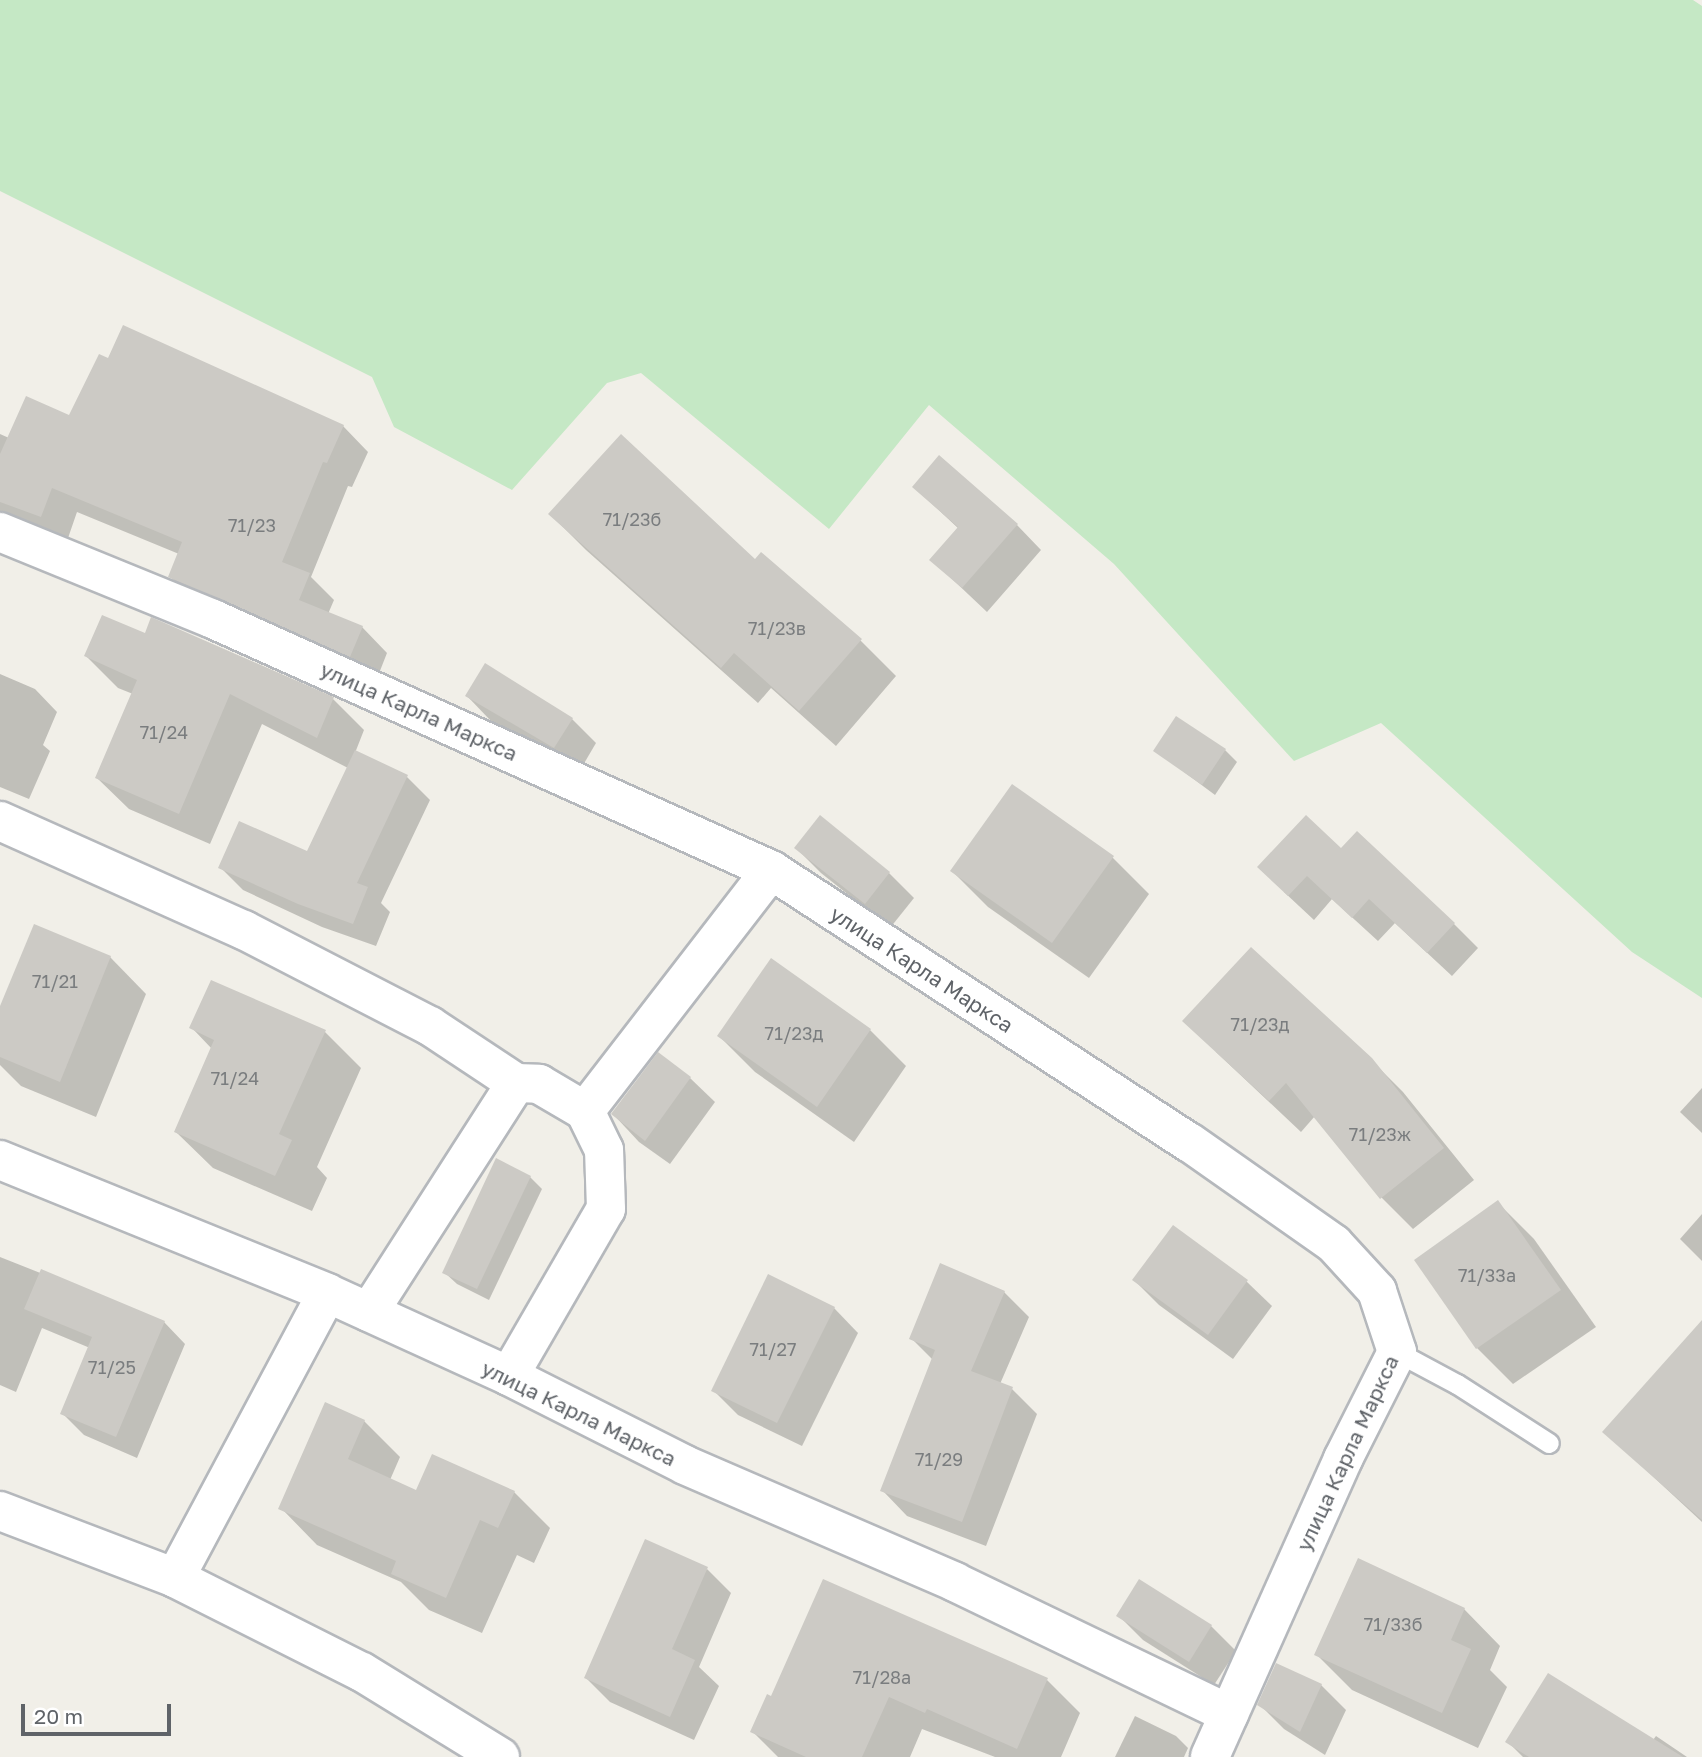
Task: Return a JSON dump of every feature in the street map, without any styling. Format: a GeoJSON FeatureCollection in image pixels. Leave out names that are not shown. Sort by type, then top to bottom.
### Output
{"type":"FeatureCollection","features":[{"type":"Feature","properties":{"kind":"street","name":"улица Карла Маркса"},"geometry":{"type":"LineString","coordinates":[[0,532],[214,619],[771,870],[1189,1142],[1334,1244],[1377,1291],[1397,1352],[1343,1460],[1210,1757]]}},
{"type":"Feature","properties":{"kind":"street"},"geometry":{"type":"LineString","coordinates":[[0,821],[256,936],[429,1026],[516,1083],[539,1084],[585,1111],[604,1150],[606,1209],[509,1376]]}},
{"type":"Feature","properties":{"kind":"street"},"geometry":{"type":"LineString","coordinates":[[585,1111],[771,870]]}},
{"type":"Feature","properties":{"kind":"street"},"geometry":{"type":"LineString","coordinates":[[369,1312],[516,1083]]}},
{"type":"Feature","properties":{"kind":"street","name":"улица Карла Маркса"},"geometry":{"type":"LineString","coordinates":[[0,1160],[327,1293],[509,1376],[685,1465],[955,1582],[1229,1714]]}},
{"type":"Feature","properties":{"kind":"street"},"geometry":{"type":"LineString","coordinates":[[175,1578],[327,1293]]}},
{"type":"Feature","properties":{"kind":"street"},"geometry":{"type":"LineString","coordinates":[[0,1511],[175,1578],[362,1672],[500,1757]]}},
{"type":"Feature","properties":{"kind":"lane"},"geometry":{"type":"LineString","coordinates":[[1397,1352],[1457,1384],[1549,1443]]}},
{"type":"Feature","properties":{"kind":"green space"},"geometry":{"type":"Polygon","coordinates":[[[0,0],[1693,0],[1702,6],[1702,998],[1632,952],[1381,723],[1294,761],[1114,564],[929,405],[829,529],[641,373],[607,383],[512,490],[394,427],[372,377],[0,191],[0,0]]]}},
{"type":"Feature","properties":{"kind":"building"},"geometry":{"type":"Polygon","coordinates":[[[123,325],[344,425],[327,463],[323,462],[282,562],[310,573],[299,600],[363,626],[350,657],[168,577],[182,542],[52,488],[41,517],[0,502],[0,454],[26,396],[69,415],[99,354],[108,358],[123,325]]]}},
{"type":"Feature","properties":{"kind":"building"},"geometry":{"type":"Polygon","coordinates":[[[621,434],[755,559],[761,552],[862,639],[799,711],[734,653],[721,668],[548,514],[621,434]]]}},
{"type":"Feature","properties":{"kind":"building"},"geometry":{"type":"Polygon","coordinates":[[[939,455],[1018,524],[962,588],[929,560],[958,527],[912,487],[939,455]]]}},
{"type":"Feature","properties":{"kind":"building"},"geometry":{"type":"Polygon","coordinates":[[[102,615],[145,633],[151,617],[334,697],[317,738],[230,694],[179,814],[95,778],[137,680],[84,656],[102,615]]]}},
{"type":"Feature","properties":{"kind":"building"},"geometry":{"type":"Polygon","coordinates":[[[485,663],[573,718],[554,748],[465,696],[485,663]]]}},
{"type":"Feature","properties":{"kind":"building"},"geometry":{"type":"Polygon","coordinates":[[[1176,716],[1226,749],[1202,785],[1153,751],[1176,716]]]}},
{"type":"Feature","properties":{"kind":"building"},"geometry":{"type":"Polygon","coordinates":[[[355,750],[408,775],[357,883],[368,887],[353,924],[298,904],[218,868],[239,821],[307,851],[355,750]]]}},
{"type":"Feature","properties":{"kind":"building"},"geometry":{"type":"Polygon","coordinates":[[[1012,784],[1114,856],[1052,943],[950,871],[1012,784]]]}},
{"type":"Feature","properties":{"kind":"building"},"geometry":{"type":"Polygon","coordinates":[[[820,815],[890,872],[865,904],[794,848],[820,815]]]}},
{"type":"Feature","properties":{"kind":"building"},"geometry":{"type":"Polygon","coordinates":[[[1306,815],[1341,848],[1357,831],[1455,923],[1427,953],[1369,899],[1352,918],[1307,876],[1288,896],[1257,867],[1306,815]]]}},
{"type":"Feature","properties":{"kind":"building"},"geometry":{"type":"Polygon","coordinates":[[[34,924],[111,956],[60,1082],[0,1057],[0,1006],[34,924]]]}},
{"type":"Feature","properties":{"kind":"building"},"geometry":{"type":"Polygon","coordinates":[[[1251,947],[1372,1058],[1444,1148],[1380,1199],[1286,1083],[1269,1101],[1182,1021],[1251,947]]]}},
{"type":"Feature","properties":{"kind":"building"},"geometry":{"type":"Polygon","coordinates":[[[771,958],[871,1029],[817,1107],[717,1036],[771,958]]]}},
{"type":"Feature","properties":{"kind":"building"},"geometry":{"type":"Polygon","coordinates":[[[211,980],[326,1030],[279,1134],[292,1140],[275,1176],[174,1132],[214,1040],[189,1028],[211,980]]]}},
{"type":"Feature","properties":{"kind":"building"},"geometry":{"type":"Polygon","coordinates":[[[658,1052],[691,1077],[645,1141],[611,1114],[658,1052]]]}},
{"type":"Feature","properties":{"kind":"building"},"geometry":{"type":"Polygon","coordinates":[[[496,1158],[531,1176],[477,1289],[442,1273],[496,1158]]]}},
{"type":"Feature","properties":{"kind":"building"},"geometry":{"type":"Polygon","coordinates":[[[1498,1200],[1561,1290],[1476,1349],[1414,1260],[1498,1200]]]}},
{"type":"Feature","properties":{"kind":"building"},"geometry":{"type":"Polygon","coordinates":[[[1173,1225],[1248,1280],[1208,1335],[1132,1280],[1173,1225]]]}},
{"type":"Feature","properties":{"kind":"building"},"geometry":{"type":"Polygon","coordinates":[[[940,1263],[1005,1291],[971,1371],[1013,1387],[962,1522],[880,1491],[935,1350],[909,1339],[940,1263]]]}},
{"type":"Feature","properties":{"kind":"building"},"geometry":{"type":"Polygon","coordinates":[[[41,1269],[165,1321],[116,1437],[60,1414],[92,1337],[24,1309],[41,1269]]]}},
{"type":"Feature","properties":{"kind":"building"},"geometry":{"type":"Polygon","coordinates":[[[768,1274],[835,1307],[777,1423],[711,1391],[768,1274]]]}},
{"type":"Feature","properties":{"kind":"building"},"geometry":{"type":"Polygon","coordinates":[[[1702,1320],[1702,1520],[1602,1432],[1702,1320]]]}},
{"type":"Feature","properties":{"kind":"building"},"geometry":{"type":"Polygon","coordinates":[[[325,1402],[365,1420],[348,1459],[416,1490],[432,1454],[515,1491],[498,1528],[480,1520],[446,1598],[391,1574],[396,1561],[278,1509],[325,1402]]]}},
{"type":"Feature","properties":{"kind":"building"},"geometry":{"type":"Polygon","coordinates":[[[645,1539],[708,1567],[672,1649],[695,1660],[670,1717],[584,1678],[645,1539]]]}},
{"type":"Feature","properties":{"kind":"building"},"geometry":{"type":"Polygon","coordinates":[[[1358,1558],[1465,1608],[1451,1640],[1471,1649],[1442,1713],[1314,1655],[1358,1558]]]}},
{"type":"Feature","properties":{"kind":"building"},"geometry":{"type":"Polygon","coordinates":[[[823,1579],[1048,1678],[1017,1749],[927,1709],[925,1713],[889,1697],[862,1757],[806,1757],[750,1732],[767,1694],[771,1696],[823,1579]]]}},
{"type":"Feature","properties":{"kind":"building"},"geometry":{"type":"Polygon","coordinates":[[[1139,1579],[1212,1625],[1189,1662],[1116,1616],[1139,1579]]]}},
{"type":"Feature","properties":{"kind":"building"},"geometry":{"type":"Polygon","coordinates":[[[1276,1663],[1322,1684],[1300,1732],[1257,1705],[1276,1663]]]}},
{"type":"Feature","properties":{"kind":"building"},"geometry":{"type":"Polygon","coordinates":[[[1548,1673],[1683,1757],[1529,1757],[1505,1742],[1548,1673]]]}}]}
